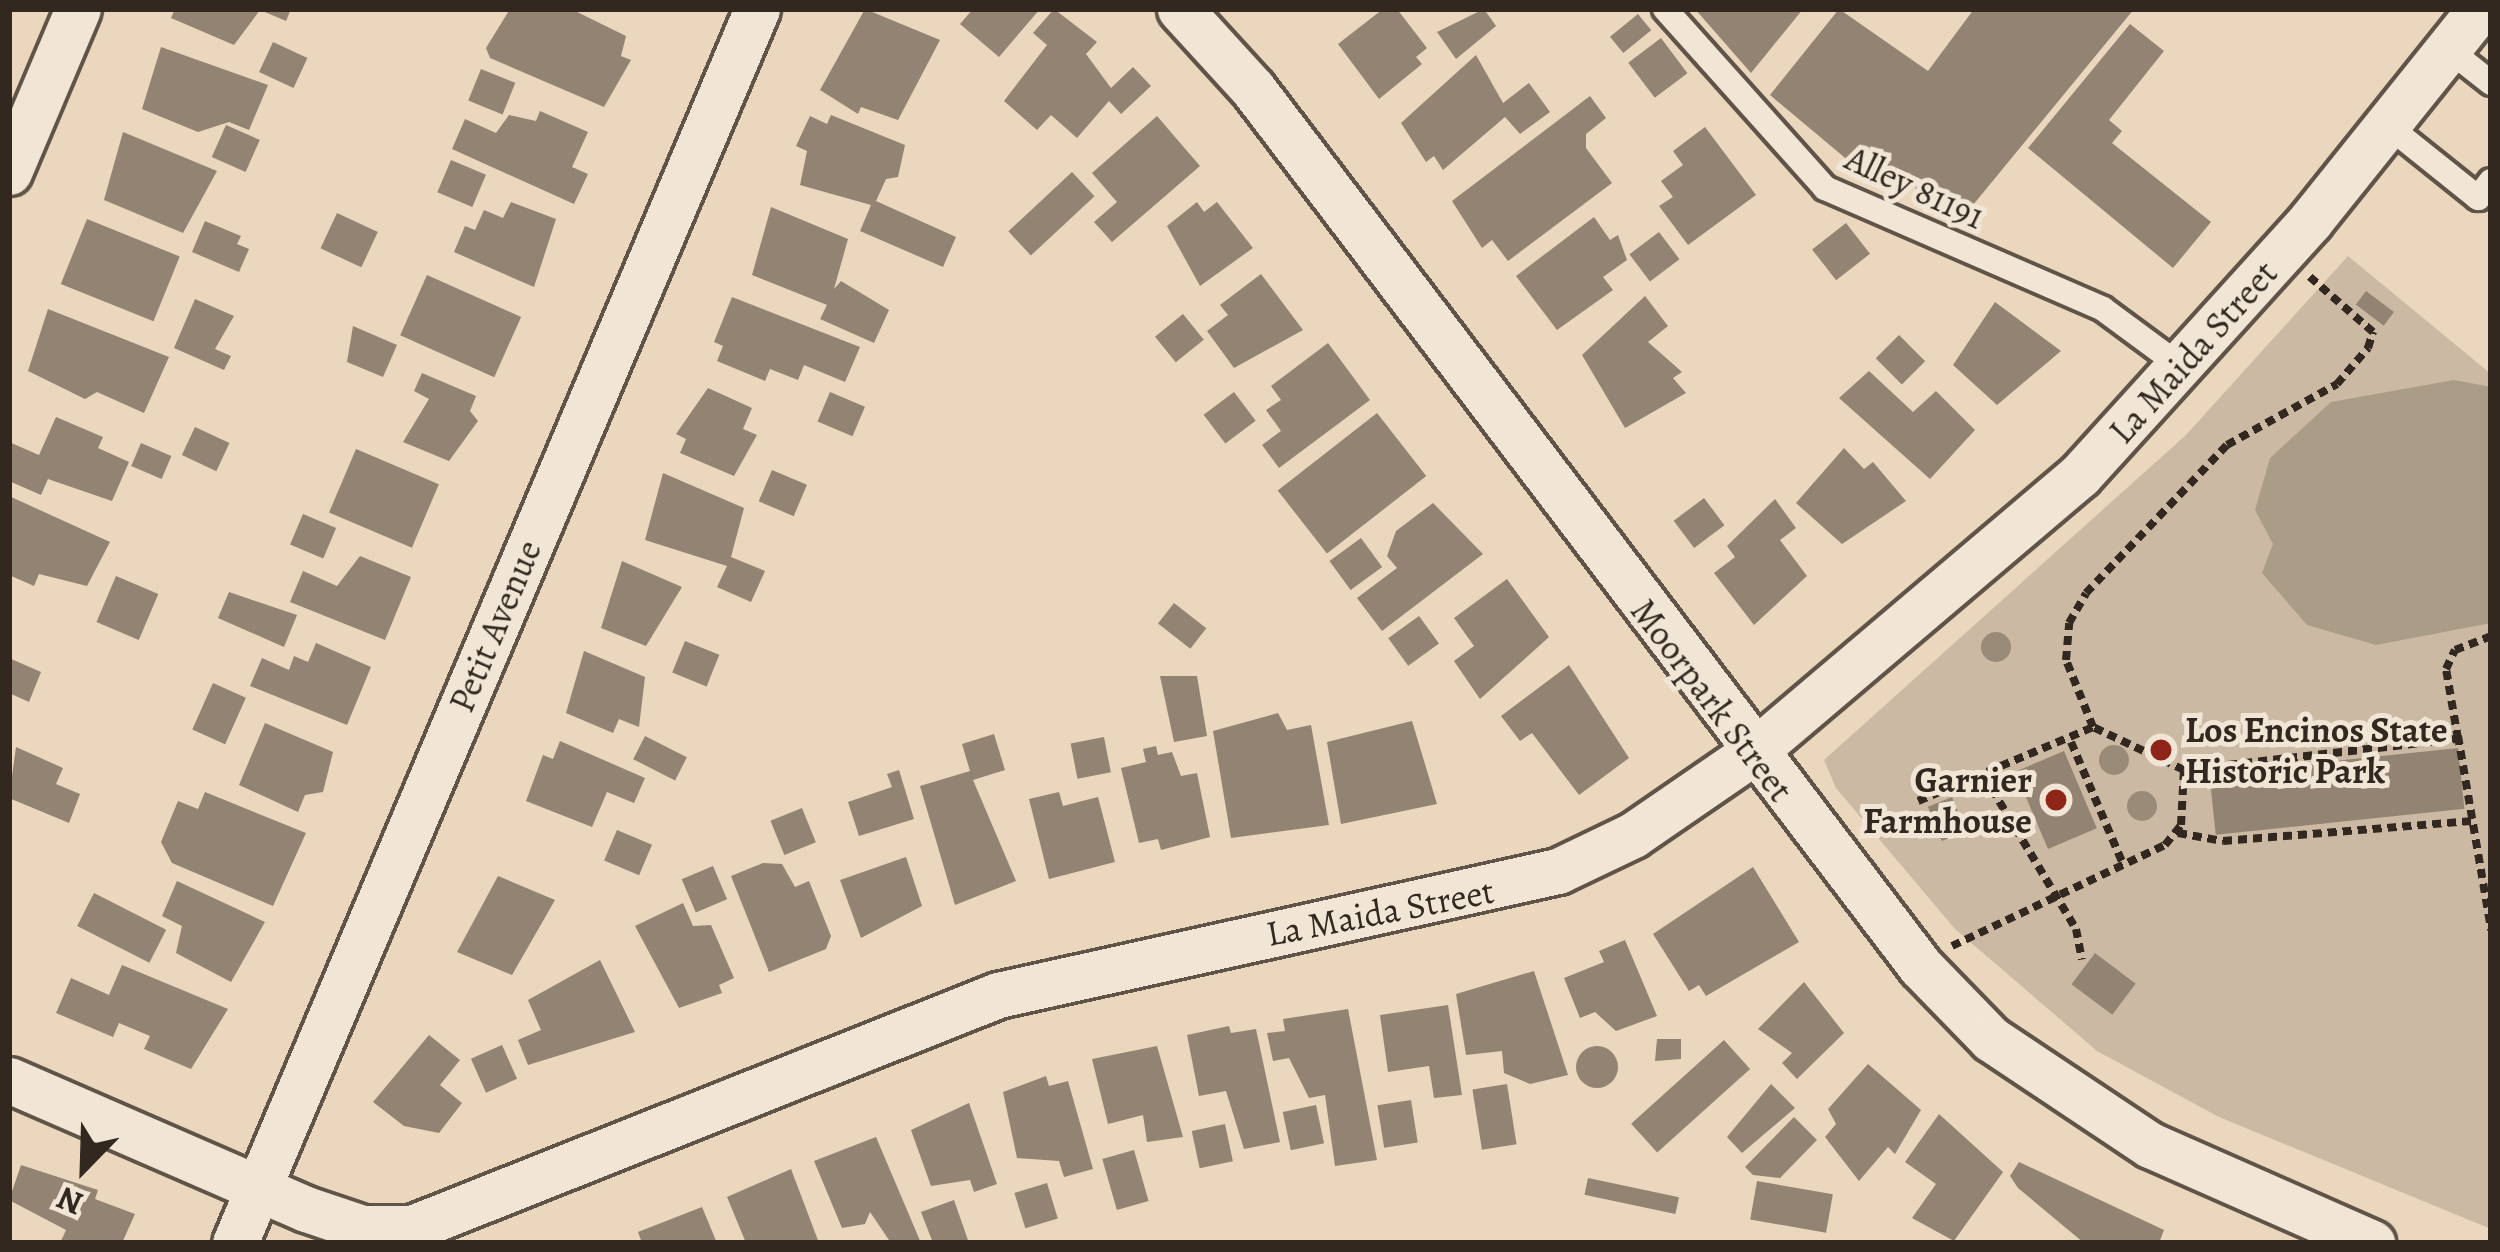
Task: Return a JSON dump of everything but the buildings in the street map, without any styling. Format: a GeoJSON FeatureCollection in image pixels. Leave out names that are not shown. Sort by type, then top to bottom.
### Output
{"type":"FeatureCollection","features":[{"type":"Feature","properties":{"kind":"street"},"geometry":{"type":"LineString","coordinates":[[9,172],[78,9]]}},
{"type":"Feature","properties":{"kind":"street","name":"Petit Avenue"},"geometry":{"type":"LineString","coordinates":[[235,1243],[758,9]]}},
{"type":"Feature","properties":{"kind":"street","name":"Moorpark Street"},"geometry":{"type":"LineString","coordinates":[[1180,9],[1253,88],[1751,754],[1922,967],[1991,1039],[2060,1090],[2276,1225],[2372,1243]]}},
{"type":"Feature","properties":{"kind":"street","name":"La Maida Street"},"geometry":{"type":"LineString","coordinates":[[9,1079],[362,1228],[412,1228],[998,995],[1558,871],[1633,835],[1751,754],[1970,574],[2183,368],[2480,9]]}},
{"type":"Feature","properties":{"kind":"lane","name":"Alley 81191"},"geometry":{"type":"LineString","coordinates":[[1665,9],[1825,188],[2103,309],[2183,368]]}},
{"type":"Feature","properties":{"kind":"lane"},"geometry":{"type":"LineString","coordinates":[[2448,49],[2491,83]]}},
{"type":"Feature","properties":{"kind":"lane"},"geometry":{"type":"LineString","coordinates":[[2387,125],[2478,198],[2491,182]]}},
{"type":"Feature","properties":{"kind":"path"},"geometry":{"type":"LineString","coordinates":[[2282,253],[2373,332],[2368,348],[2337,384],[2227,445],[2086,593],[2069,623],[2066,660],[2093,727],[2184,770],[2457,735]]}},
{"type":"Feature","properties":{"kind":"path"},"geometry":{"type":"LineString","coordinates":[[2491,636],[2455,650],[2446,669],[2491,930]]}},
{"type":"Feature","properties":{"kind":"path"},"geometry":{"type":"LineString","coordinates":[[1918,801],[2071,742],[2093,727]]}},
{"type":"Feature","properties":{"kind":"path"},"geometry":{"type":"LineString","coordinates":[[2071,742],[2123,864]]}},
{"type":"Feature","properties":{"kind":"path"},"geometry":{"type":"LineString","coordinates":[[2177,833],[2184,770]]}},
{"type":"Feature","properties":{"kind":"path"},"geometry":{"type":"LineString","coordinates":[[1984,776],[2050,898],[2076,929],[2082,959]]}},
{"type":"Feature","properties":{"kind":"path"},"geometry":{"type":"LineString","coordinates":[[1922,967],[2177,833],[2223,841],[2473,821]]}},
{"type":"Feature","properties":{"kind":"shaded area","name":"Los Encinos State Historic Park"},"geometry":{"type":"Polygon","coordinates":[[[2348,256],[2491,374],[2491,1229],[2219,1117],[2097,1051],[1955,929],[1836,788],[1824,760],[2186,435],[2348,256]]]}},
{"type":"Feature","properties":{"kind":"shaded area"},"geometry":{"type":"Polygon","coordinates":[[[2454,380],[2491,387],[2491,623],[2376,645],[2307,625],[2262,573],[2273,544],[2255,510],[2270,458],[2331,402],[2454,380]]]}},
{"type":"Feature","properties":{"kind":"place","name":"Los Encinos State Historic Park"},"geometry":{"type":"Point","coordinates":[2161,750]}},
{"type":"Feature","properties":{"kind":"place","name":"Garnier Farmhouse"},"geometry":{"type":"Point","coordinates":[2056,800]}}]}
